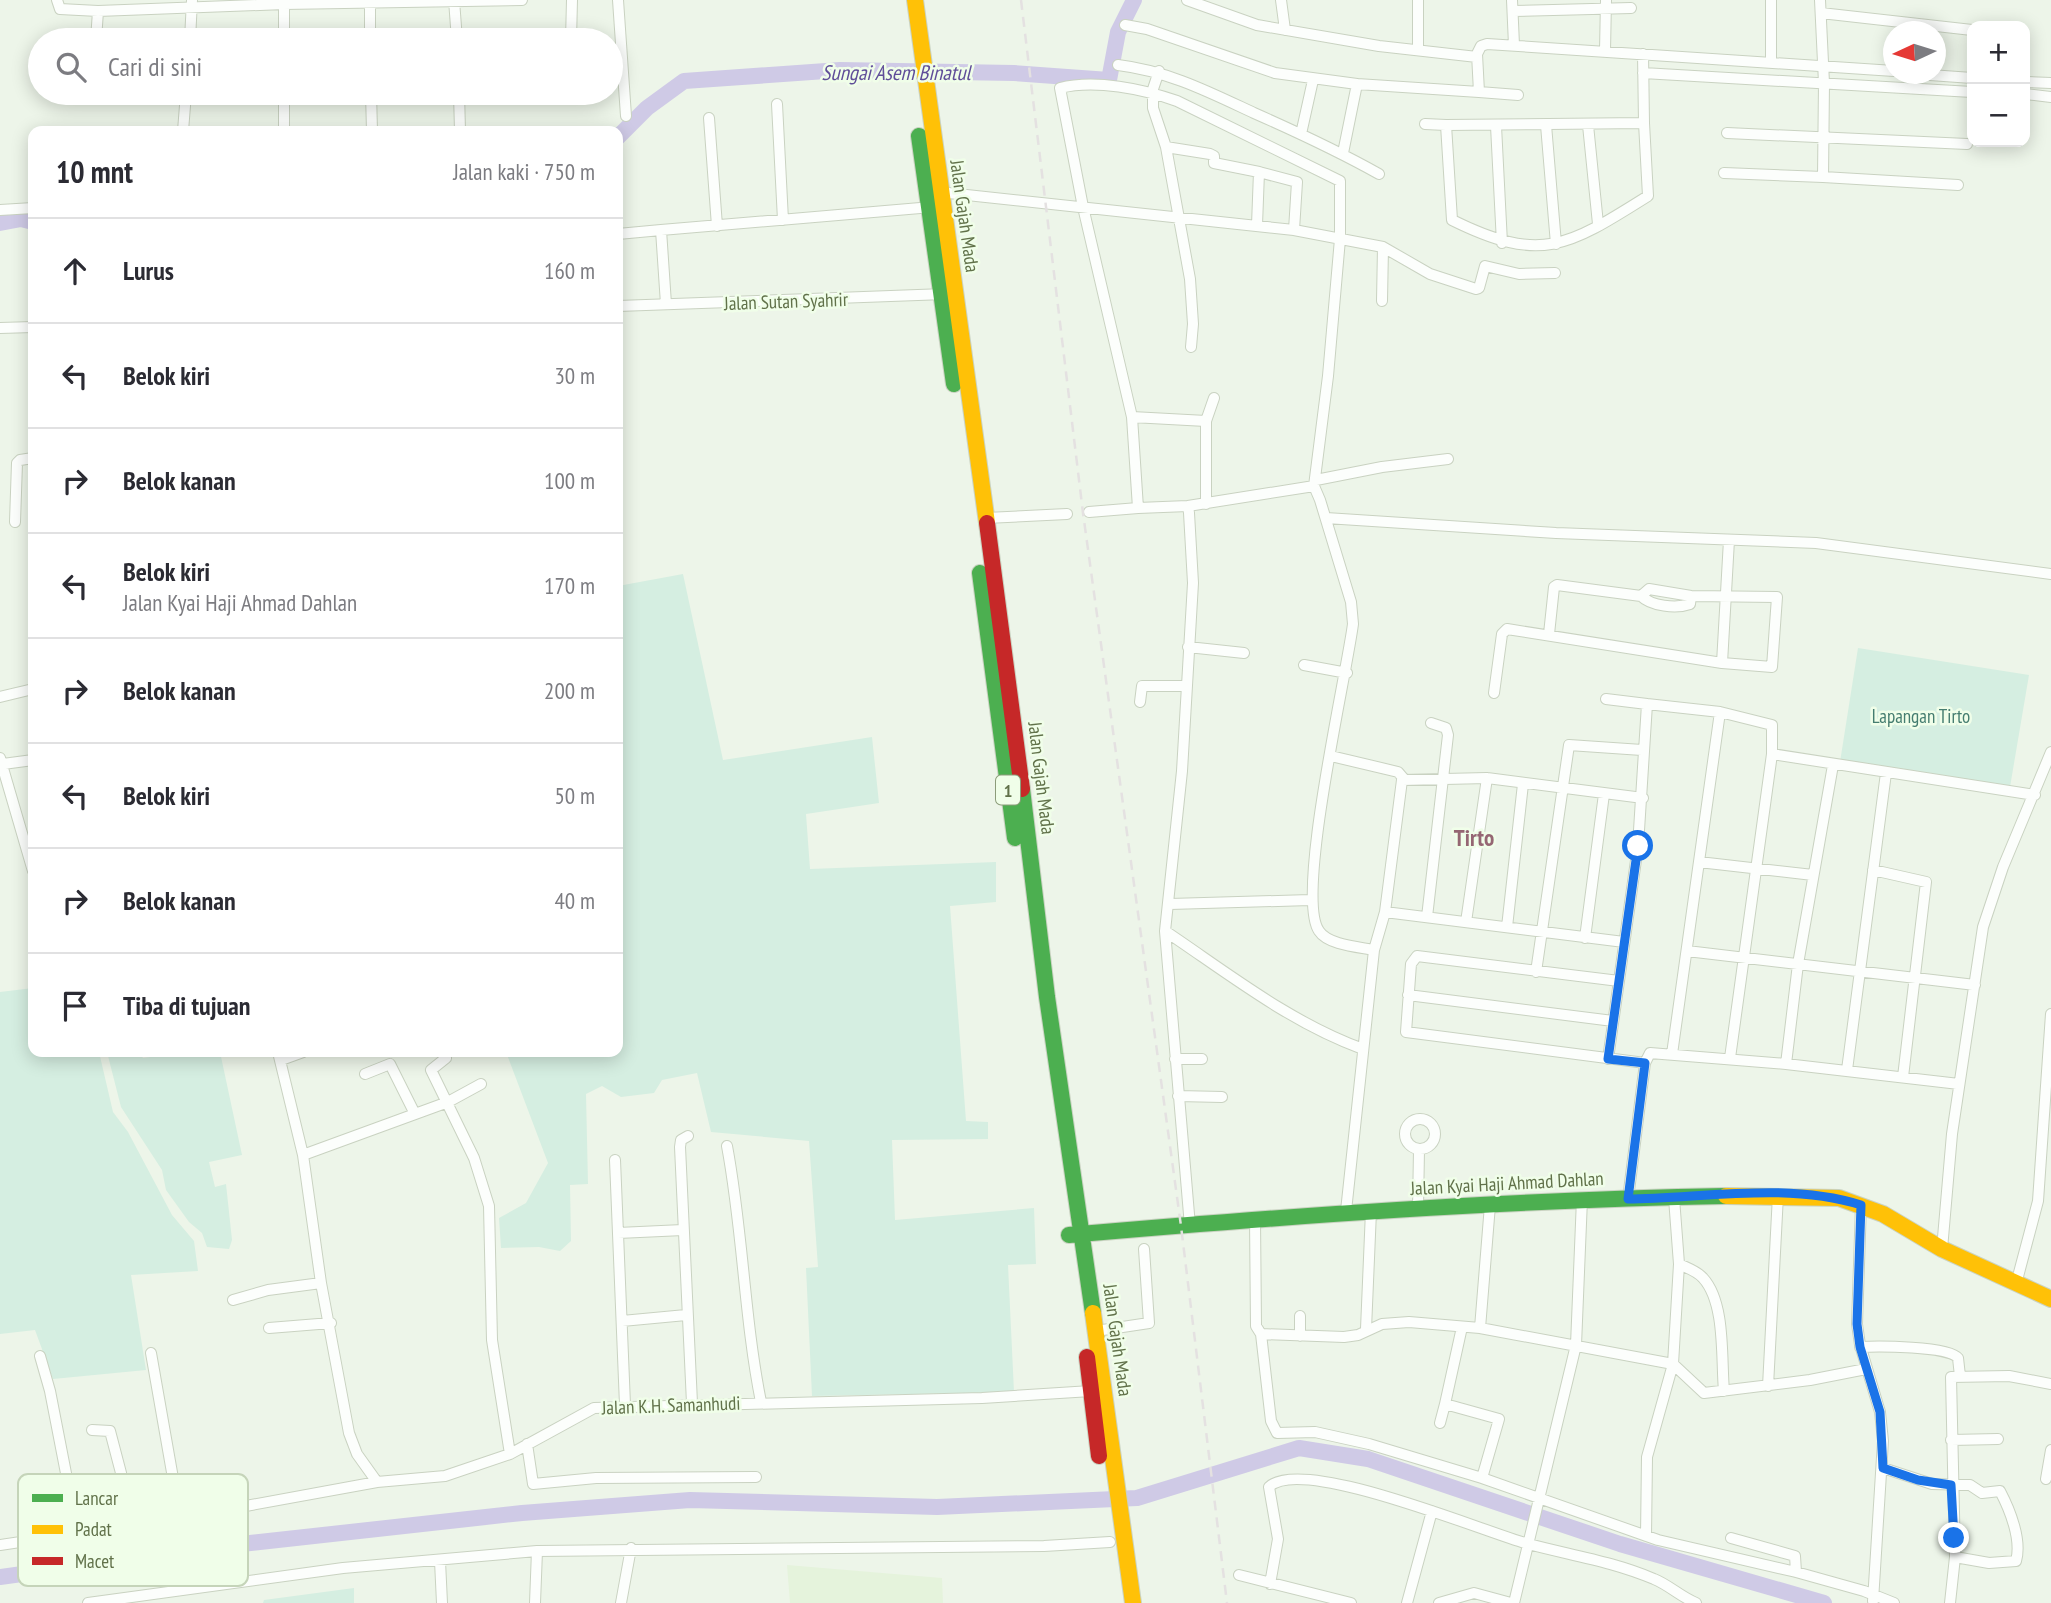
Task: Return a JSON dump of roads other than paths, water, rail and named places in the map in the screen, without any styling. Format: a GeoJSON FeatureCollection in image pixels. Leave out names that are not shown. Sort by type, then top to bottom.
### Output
{"type":"FeatureCollection","features":[{"type":"Feature","properties":{"kind":"main road","name":"Jalan Gajah Mada"},"geometry":{"type":"LineString","coordinates":[[902,0],[912,32],[1075,1234],[1091,1391],[1108,1480]]}},
{"type":"Feature","properties":{"kind":"main road","name":"Jalan Gajah Mada"},"geometry":{"type":"LineString","coordinates":[[912,32],[915,0]]}},
{"type":"Feature","properties":{"kind":"main road","name":"Jalan Gajah Mada"},"geometry":{"type":"LineString","coordinates":[[948,293],[986,518],[1061,1138]]}},
{"type":"Feature","properties":{"kind":"main road","name":"Jalan Kyai Haji Ahmad Dahlan"},"geometry":{"type":"LineString","coordinates":[[1075,1234],[1346,1211],[1582,1199],[1778,1195],[1839,1198],[1883,1214],[1942,1249],[2051,1298]]}},
{"type":"Feature","properties":{"kind":"main road","name":"Jalan Gajah Mada"},"geometry":{"type":"LineString","coordinates":[[1075,1234],[1096,1331],[1113,1522],[1133,1603]]}},
{"type":"Feature","properties":{"kind":"main road","name":"Jalan Gajah Mada"},"geometry":{"type":"LineString","coordinates":[[1113,1522],[1110,1542],[1120,1603]]}},
{"type":"Feature","properties":{"kind":"street"},"geometry":{"type":"LineString","coordinates":[[57,0],[60,9],[98,11],[192,4],[522,0]]}},
{"type":"Feature","properties":{"kind":"street"},"geometry":{"type":"LineString","coordinates":[[571,28],[572,0]]}},
{"type":"Feature","properties":{"kind":"street"},"geometry":{"type":"LineString","coordinates":[[618,0],[620,28]]}},
{"type":"Feature","properties":{"kind":"street"},"geometry":{"type":"LineString","coordinates":[[1187,0],[1256,25],[1477,57]]}},
{"type":"Feature","properties":{"kind":"street"},"geometry":{"type":"LineString","coordinates":[[1281,0],[1285,30]]}},
{"type":"Feature","properties":{"kind":"street"},"geometry":{"type":"LineString","coordinates":[[1418,0],[1418,50]]}},
{"type":"Feature","properties":{"kind":"street"},"geometry":{"type":"LineString","coordinates":[[1771,0],[1771,62]]}},
{"type":"Feature","properties":{"kind":"street"},"geometry":{"type":"LineString","coordinates":[[1820,0],[1824,64],[1823,177]]}},
{"type":"Feature","properties":{"kind":"street"},"geometry":{"type":"LineString","coordinates":[[370,1],[370,28]]}},
{"type":"Feature","properties":{"kind":"street"},"geometry":{"type":"LineString","coordinates":[[454,1],[456,28]]}},
{"type":"Feature","properties":{"kind":"street"},"geometry":{"type":"LineString","coordinates":[[284,2],[284,28]]}},
{"type":"Feature","properties":{"kind":"street"},"geometry":{"type":"LineString","coordinates":[[191,28],[192,4]]}},
{"type":"Feature","properties":{"kind":"street"},"geometry":{"type":"LineString","coordinates":[[1605,51],[1606,4]]}},
{"type":"Feature","properties":{"kind":"street"},"geometry":{"type":"LineString","coordinates":[[1514,45],[1512,5],[1606,4],[1631,8]]}},
{"type":"Feature","properties":{"kind":"street"},"geometry":{"type":"LineString","coordinates":[[97,28],[98,11]]}},
{"type":"Feature","properties":{"kind":"street"},"geometry":{"type":"LineString","coordinates":[[1821,13],[1967,29]]}},
{"type":"Feature","properties":{"kind":"street"},"geometry":{"type":"LineString","coordinates":[[1125,25],[1147,29],[1275,74],[1357,84],[1518,95]]}},
{"type":"Feature","properties":{"kind":"street"},"geometry":{"type":"LineString","coordinates":[[1479,92],[1477,57],[1478,49],[1484,45],[1824,64],[1883,70]]}},
{"type":"Feature","properties":{"kind":"street"},"geometry":{"type":"LineString","coordinates":[[1446,125],[1452,220],[1502,243],[1542,247],[1556,244],[1648,195],[1643,54]]}},
{"type":"Feature","properties":{"kind":"street"},"geometry":{"type":"LineString","coordinates":[[1118,65],[1158,72],[1343,153],[1379,174]]}},
{"type":"Feature","properties":{"kind":"street"},"geometry":{"type":"LineString","coordinates":[[623,72],[626,116]]}},
{"type":"Feature","properties":{"kind":"street"},"geometry":{"type":"LineString","coordinates":[[1158,72],[1153,91],[1156,119],[1166,147],[1180,216],[1192,295],[1191,348]]}},
{"type":"Feature","properties":{"kind":"street"},"geometry":{"type":"LineString","coordinates":[[1643,73],[1967,92]]}},
{"type":"Feature","properties":{"kind":"street"},"geometry":{"type":"LineString","coordinates":[[1946,76],[1967,78]]}},
{"type":"Feature","properties":{"kind":"street"},"geometry":{"type":"LineString","coordinates":[[1301,134],[1313,80]]}},
{"type":"Feature","properties":{"kind":"street"},"geometry":{"type":"LineString","coordinates":[[2030,82],[2051,83]]}},
{"type":"Feature","properties":{"kind":"street"},"geometry":{"type":"LineString","coordinates":[[1343,153],[1357,84]]}},
{"type":"Feature","properties":{"kind":"street"},"geometry":{"type":"LineString","coordinates":[[1138,508],[1132,417],[1083,207],[1060,88],[1129,87],[1153,91],[1339,179],[1341,184],[1340,239],[1315,483],[1351,602],[1353,624],[1347,673],[1315,846],[1310,900],[1318,931],[1327,939],[1374,950]]}},
{"type":"Feature","properties":{"kind":"street"},"geometry":{"type":"LineString","coordinates":[[2030,95],[2051,97]]}},
{"type":"Feature","properties":{"kind":"street"},"geometry":{"type":"LineString","coordinates":[[777,104],[783,220]]}},
{"type":"Feature","properties":{"kind":"street"},"geometry":{"type":"LineString","coordinates":[[183,126],[185,105]]}},
{"type":"Feature","properties":{"kind":"street"},"geometry":{"type":"LineString","coordinates":[[284,105],[284,126]]}},
{"type":"Feature","properties":{"kind":"street"},"geometry":{"type":"LineString","coordinates":[[371,105],[372,126]]}},
{"type":"Feature","properties":{"kind":"street"},"geometry":{"type":"LineString","coordinates":[[459,105],[460,126]]}},
{"type":"Feature","properties":{"kind":"street"},"geometry":{"type":"LineString","coordinates":[[709,118],[718,226]]}},
{"type":"Feature","properties":{"kind":"street"},"geometry":{"type":"LineString","coordinates":[[1425,124],[1644,123]]}},
{"type":"Feature","properties":{"kind":"street"},"geometry":{"type":"LineString","coordinates":[[1496,125],[1502,243]]}},
{"type":"Feature","properties":{"kind":"street"},"geometry":{"type":"LineString","coordinates":[[1546,125],[1556,244]]}},
{"type":"Feature","properties":{"kind":"street"},"geometry":{"type":"LineString","coordinates":[[1588,125],[1598,224]]}},
{"type":"Feature","properties":{"kind":"street"},"geometry":{"type":"LineString","coordinates":[[1727,133],[1824,135],[1967,144]]}},
{"type":"Feature","properties":{"kind":"street"},"geometry":{"type":"LineString","coordinates":[[1166,147],[1210,154],[1214,156],[1214,163],[1297,182],[1294,230]]}},
{"type":"Feature","properties":{"kind":"street"},"geometry":{"type":"LineString","coordinates":[[1256,225],[1259,172]]}},
{"type":"Feature","properties":{"kind":"street"},"geometry":{"type":"LineString","coordinates":[[1724,173],[1958,184]]}},
{"type":"Feature","properties":{"kind":"street"},"geometry":{"type":"LineString","coordinates":[[623,234],[783,220],[934,199],[1083,207],[1294,230],[1383,247],[1430,274],[1476,289],[1479,288],[1485,266],[1519,275],[1555,273]]}},
{"type":"Feature","properties":{"kind":"street"},"geometry":{"type":"LineString","coordinates":[[0,209],[28,208]]}},
{"type":"Feature","properties":{"kind":"street"},"geometry":{"type":"LineString","coordinates":[[661,230],[666,304]]}},
{"type":"Feature","properties":{"kind":"street"},"geometry":{"type":"LineString","coordinates":[[1382,301],[1383,247]]}},
{"type":"Feature","properties":{"kind":"street","name":"Jalan Sutan Syahrir"},"geometry":{"type":"LineString","coordinates":[[623,306],[948,293]]}},
{"type":"Feature","properties":{"kind":"street"},"geometry":{"type":"LineString","coordinates":[[0,328],[28,327]]}},
{"type":"Feature","properties":{"kind":"street"},"geometry":{"type":"LineString","coordinates":[[1206,504],[1206,421],[1214,398]]}},
{"type":"Feature","properties":{"kind":"street"},"geometry":{"type":"LineString","coordinates":[[1132,417],[1206,421]]}},
{"type":"Feature","properties":{"kind":"street"},"geometry":{"type":"LineString","coordinates":[[15,522],[17,463],[28,459]]}},
{"type":"Feature","properties":{"kind":"street"},"geometry":{"type":"LineString","coordinates":[[1089,512],[1206,504],[1382,467],[1448,459]]}},
{"type":"Feature","properties":{"kind":"street"},"geometry":{"type":"LineString","coordinates":[[1188,506],[1193,583],[1170,904],[1165,931],[1190,1226]]}},
{"type":"Feature","properties":{"kind":"street"},"geometry":{"type":"LineString","coordinates":[[986,518],[1067,514]]}},
{"type":"Feature","properties":{"kind":"street"},"geometry":{"type":"LineString","coordinates":[[1326,518],[1468,528],[1816,543],[2051,574]]}},
{"type":"Feature","properties":{"kind":"street"},"geometry":{"type":"LineString","coordinates":[[1722,663],[1729,540]]}},
{"type":"Feature","properties":{"kind":"street"},"geometry":{"type":"LineString","coordinates":[[1494,693],[1504,630],[1549,634],[1722,663],[1772,667],[1779,601],[1772,595],[1726,594],[1691,596],[1690,604],[1681,606],[1648,602],[1641,596],[1557,585],[1549,634]]}},
{"type":"Feature","properties":{"kind":"street"},"geometry":{"type":"LineString","coordinates":[[1188,647],[1244,653]]}},
{"type":"Feature","properties":{"kind":"street"},"geometry":{"type":"LineString","coordinates":[[1304,665],[1347,673]]}},
{"type":"Feature","properties":{"kind":"street"},"geometry":{"type":"LineString","coordinates":[[1140,702],[1142,686],[1186,686]]}},
{"type":"Feature","properties":{"kind":"street"},"geometry":{"type":"LineString","coordinates":[[0,697],[28,691]]}},
{"type":"Feature","properties":{"kind":"street"},"geometry":{"type":"LineString","coordinates":[[1606,699],[1720,712],[1772,725],[1772,754],[1730,1058]]}},
{"type":"Feature","properties":{"kind":"street"},"geometry":{"type":"LineString","coordinates":[[1608,1059],[1643,798],[1642,750],[1647,704]]}},
{"type":"Feature","properties":{"kind":"street"},"geometry":{"type":"LineString","coordinates":[[1672,1054],[1720,712]]}},
{"type":"Feature","properties":{"kind":"street"},"geometry":{"type":"LineString","coordinates":[[1427,917],[1448,731],[1431,723]]}},
{"type":"Feature","properties":{"kind":"street"},"geometry":{"type":"LineString","coordinates":[[1536,972],[1565,788],[1569,745],[1642,750]]}},
{"type":"Feature","properties":{"kind":"street"},"geometry":{"type":"LineString","coordinates":[[1942,1249],[1959,1084],[1983,927],[1991,898],[2051,752]]}},
{"type":"Feature","properties":{"kind":"street"},"geometry":{"type":"LineString","coordinates":[[1772,754],[2035,795]]}},
{"type":"Feature","properties":{"kind":"street"},"geometry":{"type":"LineString","coordinates":[[1331,756],[1398,772],[1404,779],[1443,781],[1487,778],[1643,798]]}},
{"type":"Feature","properties":{"kind":"street"},"geometry":{"type":"LineString","coordinates":[[28,760],[1,761],[28,852]]}},
{"type":"Feature","properties":{"kind":"street"},"geometry":{"type":"LineString","coordinates":[[1786,1063],[1798,964],[1833,765]]}},
{"type":"Feature","properties":{"kind":"street"},"geometry":{"type":"LineString","coordinates":[[1847,1070],[1886,773]]}},
{"type":"Feature","properties":{"kind":"street"},"geometry":{"type":"LineString","coordinates":[[1466,922],[1487,778]]}},
{"type":"Feature","properties":{"kind":"street"},"geometry":{"type":"LineString","coordinates":[[1346,1211],[1374,950],[1385,912],[1404,779]]}},
{"type":"Feature","properties":{"kind":"street"},"geometry":{"type":"LineString","coordinates":[[1507,927],[1523,783]]}},
{"type":"Feature","properties":{"kind":"street"},"geometry":{"type":"LineString","coordinates":[[1585,938],[1604,794]]}},
{"type":"Feature","properties":{"kind":"street"},"geometry":{"type":"LineString","coordinates":[[1699,862],[1813,875]]}},
{"type":"Feature","properties":{"kind":"street"},"geometry":{"type":"LineString","coordinates":[[1873,870],[1926,881],[1903,1077]]}},
{"type":"Feature","properties":{"kind":"street"},"geometry":{"type":"LineString","coordinates":[[1170,904],[1310,900]]}},
{"type":"Feature","properties":{"kind":"street"},"geometry":{"type":"LineString","coordinates":[[1385,912],[1624,942]]}},
{"type":"Feature","properties":{"kind":"street"},"geometry":{"type":"LineString","coordinates":[[1165,931],[1328,1037],[1363,1049]]}},
{"type":"Feature","properties":{"kind":"street"},"geometry":{"type":"LineString","coordinates":[[1687,951],[1975,985]]}},
{"type":"Feature","properties":{"kind":"street"},"geometry":{"type":"LineString","coordinates":[[1619,981],[1422,955],[1413,959],[1405,1026],[1409,1034],[1645,1063]]}},
{"type":"Feature","properties":{"kind":"street"},"geometry":{"type":"LineString","coordinates":[[1408,995],[1613,1021]]}},
{"type":"Feature","properties":{"kind":"street"},"geometry":{"type":"LineString","coordinates":[[2016,1283],[2038,1201],[2051,1014]]}},
{"type":"Feature","properties":{"kind":"street"},"geometry":{"type":"LineString","coordinates":[[1628,1199],[1645,1063],[1650,1053],[1786,1063],[1959,1084]]}},
{"type":"Feature","properties":{"kind":"street"},"geometry":{"type":"LineString","coordinates":[[279,1057],[303,1155],[321,1283],[331,1323],[349,1433],[357,1454],[377,1482]]}},
{"type":"Feature","properties":{"kind":"street"},"geometry":{"type":"LineString","coordinates":[[446,1057],[431,1070],[474,1158],[489,1206],[492,1340],[510,1454]]}},
{"type":"Feature","properties":{"kind":"street"},"geometry":{"type":"LineString","coordinates":[[1175,1059],[1202,1059]]}},
{"type":"Feature","properties":{"kind":"street"},"geometry":{"type":"LineString","coordinates":[[365,1074],[390,1064],[415,1114]]}},
{"type":"Feature","properties":{"kind":"street"},"geometry":{"type":"LineString","coordinates":[[303,1155],[448,1102],[481,1084]]}},
{"type":"Feature","properties":{"kind":"street"},"geometry":{"type":"LineString","coordinates":[[1178,1096],[1222,1097]]}},
{"type":"Feature","properties":{"kind":"street"},"geometry":{"type":"LineString","coordinates":[[688,1136],[680,1143],[692,1403]]}},
{"type":"Feature","properties":{"kind":"street"},"geometry":{"type":"LineString","coordinates":[[727,1146],[733,1181],[749,1345],[761,1402]]}},
{"type":"Feature","properties":{"kind":"street"},"geometry":{"type":"LineString","coordinates":[[1418,1208],[1419,1150]]}},
{"type":"Feature","properties":{"kind":"street"},"geometry":{"type":"LineString","coordinates":[[615,1160],[625,1405]]}},
{"type":"Feature","properties":{"kind":"street"},"geometry":{"type":"LineString","coordinates":[[1768,1386],[1778,1195]]}},
{"type":"Feature","properties":{"kind":"street"},"geometry":{"type":"LineString","coordinates":[[1646,1536],[1647,1457],[1673,1364],[1679,1265],[1674,1198]]}},
{"type":"Feature","properties":{"kind":"street"},"geometry":{"type":"LineString","coordinates":[[1439,1603],[1474,1593],[1512,1603],[1540,1501],[1576,1345],[1582,1199]]}},
{"type":"Feature","properties":{"kind":"street"},"geometry":{"type":"LineString","coordinates":[[1480,1328],[1490,1205]]}},
{"type":"Feature","properties":{"kind":"street"},"geometry":{"type":"LineString","coordinates":[[1861,1205],[1857,1324],[1860,1347],[1880,1412],[1883,1468],[1873,1601]]}},
{"type":"Feature","properties":{"kind":"street"},"geometry":{"type":"LineString","coordinates":[[1366,1329],[1371,1211]]}},
{"type":"Feature","properties":{"kind":"street"},"geometry":{"type":"LineString","coordinates":[[1255,1219],[1256,1325],[1261,1334],[1272,1421],[1277,1433],[1324,1433],[1482,1478],[1540,1501],[1646,1536],[1796,1572],[1864,1591],[1873,1601],[1894,1603]]}},
{"type":"Feature","properties":{"kind":"street"},"geometry":{"type":"LineString","coordinates":[[618,1233],[683,1230]]}},
{"type":"Feature","properties":{"kind":"street"},"geometry":{"type":"LineString","coordinates":[[1096,1331],[1149,1324],[1144,1249]]}},
{"type":"Feature","properties":{"kind":"street"},"geometry":{"type":"LineString","coordinates":[[1679,1265],[1699,1274],[1711,1293],[1722,1334],[1724,1391]]}},
{"type":"Feature","properties":{"kind":"street"},"geometry":{"type":"LineString","coordinates":[[233,1300],[268,1290],[321,1283]]}},
{"type":"Feature","properties":{"kind":"street"},"geometry":{"type":"LineString","coordinates":[[622,1321],[687,1315]]}},
{"type":"Feature","properties":{"kind":"street"},"geometry":{"type":"LineString","coordinates":[[1300,1316],[1300,1336]]}},
{"type":"Feature","properties":{"kind":"street"},"geometry":{"type":"LineString","coordinates":[[1261,1334],[1344,1337],[1358,1335],[1366,1329],[1382,1324],[1409,1322],[1480,1328],[1673,1364],[1700,1392],[1768,1386],[1866,1368]]}},
{"type":"Feature","properties":{"kind":"street"},"geometry":{"type":"LineString","coordinates":[[269,1328],[331,1323]]}},
{"type":"Feature","properties":{"kind":"street"},"geometry":{"type":"LineString","coordinates":[[1440,1423],[1462,1327]]}},
{"type":"Feature","properties":{"kind":"street"},"geometry":{"type":"LineString","coordinates":[[1860,1347],[1902,1346],[1913,1350],[1951,1352],[1958,1358],[1960,1376]]}},
{"type":"Feature","properties":{"kind":"street"},"geometry":{"type":"LineString","coordinates":[[152,1353],[173,1474]]}},
{"type":"Feature","properties":{"kind":"street"},"geometry":{"type":"LineString","coordinates":[[40,1356],[67,1474]]}},
{"type":"Feature","properties":{"kind":"street"},"geometry":{"type":"LineString","coordinates":[[1950,1603],[1955,1557],[1950,1378],[2008,1376],[2051,1384]]}},
{"type":"Feature","properties":{"kind":"street","name":"Jalan K.H. Samanhudi"},"geometry":{"type":"LineString","coordinates":[[248,1500],[377,1482],[445,1476],[510,1454],[586,1410],[625,1405],[982,1398],[1091,1391]]}},
{"type":"Feature","properties":{"kind":"street"},"geometry":{"type":"LineString","coordinates":[[1445,1404],[1499,1419],[1482,1478]]}},
{"type":"Feature","properties":{"kind":"street"},"geometry":{"type":"LineString","coordinates":[[92,1430],[109,1429],[121,1474]]}},
{"type":"Feature","properties":{"kind":"street"},"geometry":{"type":"LineString","coordinates":[[1951,1440],[1998,1439]]}},
{"type":"Feature","properties":{"kind":"street"},"geometry":{"type":"LineString","coordinates":[[527,1444],[533,1484],[596,1478],[756,1477]]}},
{"type":"Feature","properties":{"kind":"street"},"geometry":{"type":"LineString","coordinates":[[2046,1479],[2051,1450]]}},
{"type":"Feature","properties":{"kind":"street"},"geometry":{"type":"LineString","coordinates":[[1883,1468],[1918,1480],[1970,1485],[1982,1493],[2000,1491],[2011,1518],[2018,1553],[2014,1563],[1955,1557]]}},
{"type":"Feature","properties":{"kind":"street"},"geometry":{"type":"LineString","coordinates":[[1270,1584],[1278,1539],[1269,1493],[1272,1484],[1298,1480],[1338,1483],[1528,1544],[1607,1561],[1655,1579],[1690,1602]]}},
{"type":"Feature","properties":{"kind":"street"},"geometry":{"type":"LineString","coordinates":[[1407,1603],[1432,1511]]}},
{"type":"Feature","properties":{"kind":"street"},"geometry":{"type":"LineString","coordinates":[[1731,1538],[1795,1556],[1796,1572]]}},
{"type":"Feature","properties":{"kind":"street","name":"Jalan K.H. Samanhudi"},"geometry":{"type":"LineString","coordinates":[[0,1545],[18,1541]]}},
{"type":"Feature","properties":{"kind":"street"},"geometry":{"type":"LineString","coordinates":[[248,1581],[343,1568],[441,1569],[537,1551],[1044,1546],[1110,1542]]}},
{"type":"Feature","properties":{"kind":"street"},"geometry":{"type":"LineString","coordinates":[[621,1603],[631,1548]]}},
{"type":"Feature","properties":{"kind":"street"},"geometry":{"type":"LineString","coordinates":[[535,1603],[537,1551]]}},
{"type":"Feature","properties":{"kind":"street"},"geometry":{"type":"LineString","coordinates":[[441,1569],[442,1603]]}},
{"type":"Feature","properties":{"kind":"street"},"geometry":{"type":"LineString","coordinates":[[1239,1575],[1351,1603]]}},
{"type":"Feature","properties":{"kind":"street"},"geometry":{"type":"LineString","coordinates":[[88,1603],[212,1586]]}},
{"type":"Feature","properties":{"kind":"waterway","name":"Sungai Asem Binatul"},"geometry":{"type":"LineString","coordinates":[[623,132],[647,108],[684,81],[840,70],[1014,73],[1109,80],[1118,32],[1134,0]]}},
{"type":"Feature","properties":{"kind":"waterway","name":"Sungai Asem Binatul"},"geometry":{"type":"LineString","coordinates":[[0,223],[21,219],[28,221]]}},
{"type":"Feature","properties":{"kind":"waterway"},"geometry":{"type":"LineString","coordinates":[[248,1543],[522,1513],[690,1500],[937,1507],[1137,1498],[1299,1448],[1368,1459],[1620,1544],[1824,1603]]}},
{"type":"Feature","properties":{"kind":"waterway"},"geometry":{"type":"LineString","coordinates":[[0,1577],[18,1574]]}},
{"type":"Feature","properties":{"kind":"railway"},"geometry":{"type":"LineString","coordinates":[[1021,0],[1083,513],[1181,1226],[1227,1603]]}},
{"type":"Feature","properties":{"kind":"district","name":"Tirto"},"geometry":{"type":"Point","coordinates":[1474,837]}},
{"type":"Feature","properties":{"kind":"park label","name":"Lapangan Tirto"},"geometry":{"type":"Point","coordinates":[1921,716]}}]}
